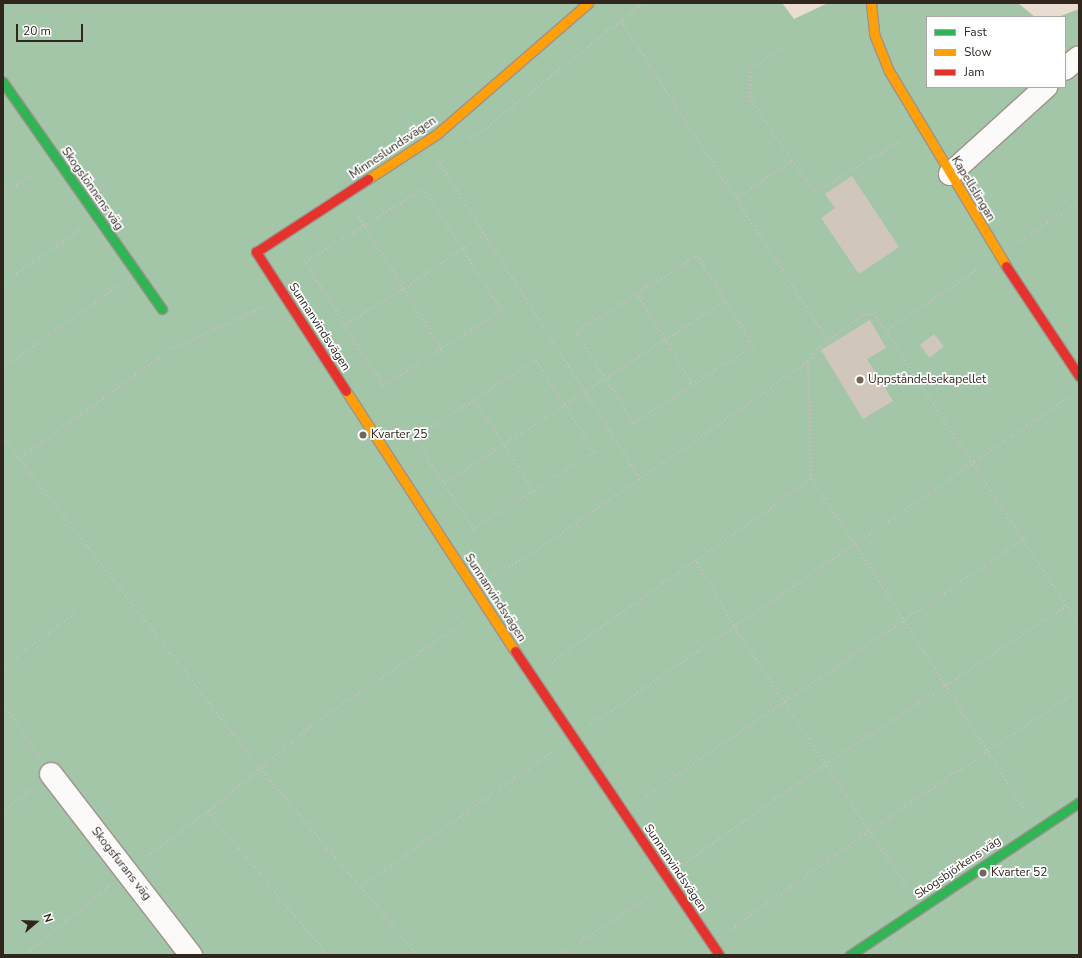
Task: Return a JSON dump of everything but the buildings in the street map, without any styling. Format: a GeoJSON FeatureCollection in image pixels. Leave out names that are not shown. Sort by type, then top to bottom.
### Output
{"type":"FeatureCollection","features":[{"type":"Feature","properties":{"kind":"street","name":"Minneslundsvägen"},"geometry":{"type":"LineString","coordinates":[[256,252],[426,141],[588,3]]}},
{"type":"Feature","properties":{"kind":"street","name":"Kapellslingan"},"geometry":{"type":"LineString","coordinates":[[870,3],[877,42],[889,71],[999,255],[1079,376]]}},
{"type":"Feature","properties":{"kind":"street"},"geometry":{"type":"LineString","coordinates":[[1066,69],[1079,57]]}},
{"type":"Feature","properties":{"kind":"street","name":"Skogslönnens väg"},"geometry":{"type":"LineString","coordinates":[[3,82],[162,309]]}},
{"type":"Feature","properties":{"kind":"street"},"geometry":{"type":"LineString","coordinates":[[950,174],[1045,88]]}},
{"type":"Feature","properties":{"kind":"street","name":"Sunnanvindsvägen"},"geometry":{"type":"LineString","coordinates":[[256,252],[531,676],[719,955]]}},
{"type":"Feature","properties":{"kind":"street","name":"Skogsfurans väg"},"geometry":{"type":"LineString","coordinates":[[51,774],[191,955]]}},
{"type":"Feature","properties":{"kind":"street","name":"Skogsbjörkens väg"},"geometry":{"type":"LineString","coordinates":[[850,955],[1079,802]]}},
{"type":"Feature","properties":{"kind":"path"},"geometry":{"type":"LineString","coordinates":[[461,142],[475,136],[642,3]]}},
{"type":"Feature","properties":{"kind":"path"},"geometry":{"type":"LineString","coordinates":[[621,20],[737,197],[828,340]]}},
{"type":"Feature","properties":{"kind":"path"},"geometry":{"type":"LineString","coordinates":[[781,49],[750,69],[748,97],[815,192],[922,126]]}},
{"type":"Feature","properties":{"kind":"path"},"geometry":{"type":"LineString","coordinates":[[426,141],[640,478]]}},
{"type":"Feature","properties":{"kind":"path"},"geometry":{"type":"LineString","coordinates":[[3,194],[56,158]]}},
{"type":"Feature","properties":{"kind":"path"},"geometry":{"type":"LineString","coordinates":[[737,197],[792,160]]}},
{"type":"Feature","properties":{"kind":"path"},"geometry":{"type":"LineString","coordinates":[[424,188],[463,248],[502,310],[383,386],[343,325],[305,262],[424,188]]}},
{"type":"Feature","properties":{"kind":"path"},"geometry":{"type":"LineString","coordinates":[[345,194],[442,349]]}},
{"type":"Feature","properties":{"kind":"path"},"geometry":{"type":"LineString","coordinates":[[885,331],[1079,201]]}},
{"type":"Feature","properties":{"kind":"path"},"geometry":{"type":"LineString","coordinates":[[3,282],[97,217]]}},
{"type":"Feature","properties":{"kind":"path"},"geometry":{"type":"LineString","coordinates":[[343,325],[404,288],[485,233]]}},
{"type":"Feature","properties":{"kind":"path"},"geometry":{"type":"LineString","coordinates":[[697,256],[754,346],[633,423],[576,332],[637,293],[697,256]]}},
{"type":"Feature","properties":{"kind":"path"},"geometry":{"type":"LineString","coordinates":[[3,366],[136,273]]}},
{"type":"Feature","properties":{"kind":"path"},"geometry":{"type":"LineString","coordinates":[[637,293],[666,338],[693,385]]}},
{"type":"Feature","properties":{"kind":"path"},"geometry":{"type":"LineString","coordinates":[[18,459],[171,349],[285,297]]}},
{"type":"Feature","properties":{"kind":"path"},"geometry":{"type":"LineString","coordinates":[[444,483],[726,300]]}},
{"type":"Feature","properties":{"kind":"path"},"geometry":{"type":"LineString","coordinates":[[1038,829],[904,621],[856,543],[811,479],[808,435],[808,361],[813,351],[862,315],[874,313],[1024,538],[1079,624]]}},
{"type":"Feature","properties":{"kind":"path"},"geometry":{"type":"LineString","coordinates":[[536,360],[564,404],[595,452],[473,530],[414,437],[536,360]]}},
{"type":"Feature","properties":{"kind":"path"},"geometry":{"type":"LineString","coordinates":[[474,587],[533,552],[808,361]]}},
{"type":"Feature","properties":{"kind":"path"},"geometry":{"type":"LineString","coordinates":[[361,886],[734,625],[1073,394]]}},
{"type":"Feature","properties":{"kind":"path"},"geometry":{"type":"LineString","coordinates":[[475,399],[534,491]]}},
{"type":"Feature","properties":{"kind":"path"},"geometry":{"type":"LineString","coordinates":[[3,437],[18,459],[260,768],[418,955]]}},
{"type":"Feature","properties":{"kind":"path"},"geometry":{"type":"LineString","coordinates":[[531,676],[694,559],[811,479]]}},
{"type":"Feature","properties":{"kind":"path"},"geometry":{"type":"LineString","coordinates":[[624,812],[1024,538]]}},
{"type":"Feature","properties":{"kind":"path"},"geometry":{"type":"LineString","coordinates":[[694,559],[734,625],[868,831],[921,908]]}},
{"type":"Feature","properties":{"kind":"path"},"geometry":{"type":"LineString","coordinates":[[559,955],[668,879],[825,764],[1067,605]]}},
{"type":"Feature","properties":{"kind":"path"},"geometry":{"type":"LineString","coordinates":[[328,955],[208,811],[313,724],[486,607]]}},
{"type":"Feature","properties":{"kind":"path"},"geometry":{"type":"LineString","coordinates":[[3,666],[74,613]]}},
{"type":"Feature","properties":{"kind":"path"},"geometry":{"type":"LineString","coordinates":[[711,943],[868,831],[1079,690]]}},
{"type":"Feature","properties":{"kind":"path"},"geometry":{"type":"LineString","coordinates":[[3,702],[51,774],[3,812]]}},
{"type":"Feature","properties":{"kind":"green space"},"geometry":{"type":"Polygon","coordinates":[[[3,3],[782,3],[794,19],[828,3],[1018,3],[1034,16],[926,16],[926,88],[1066,88],[1066,16],[1061,16],[1079,9],[1079,955],[3,955],[3,3]]]}},
{"type":"Feature","properties":{"kind":"traffic: fast"},"geometry":{"type":"LineString","coordinates":[[3,82],[162,309]]}},
{"type":"Feature","properties":{"kind":"traffic: fast"},"geometry":{"type":"LineString","coordinates":[[850,955],[1079,802]]}},
{"type":"Feature","properties":{"kind":"traffic: slow"},"geometry":{"type":"LineString","coordinates":[[368,179],[437,134],[588,3]]}},
{"type":"Feature","properties":{"kind":"traffic: slow"},"geometry":{"type":"LineString","coordinates":[[871,3],[874,34],[889,71],[1006,266]]}},
{"type":"Feature","properties":{"kind":"traffic: slow"},"geometry":{"type":"LineString","coordinates":[[346,391],[515,651]]}},
{"type":"Feature","properties":{"kind":"traffic: jam"},"geometry":{"type":"LineString","coordinates":[[346,391],[256,252],[368,179]]}},
{"type":"Feature","properties":{"kind":"traffic: jam"},"geometry":{"type":"LineString","coordinates":[[1006,266],[1079,376]]}},
{"type":"Feature","properties":{"kind":"traffic: jam"},"geometry":{"type":"LineString","coordinates":[[515,651],[719,955]]}},
{"type":"Feature","properties":{"kind":"place","name":"Uppståndelsekapellet"},"geometry":{"type":"Point","coordinates":[860,380]}},
{"type":"Feature","properties":{"kind":"place","name":"Kvarter 25"},"geometry":{"type":"Point","coordinates":[363,435]}},
{"type":"Feature","properties":{"kind":"place","name":"Kvarter 52"},"geometry":{"type":"Point","coordinates":[983,873]}}]}
